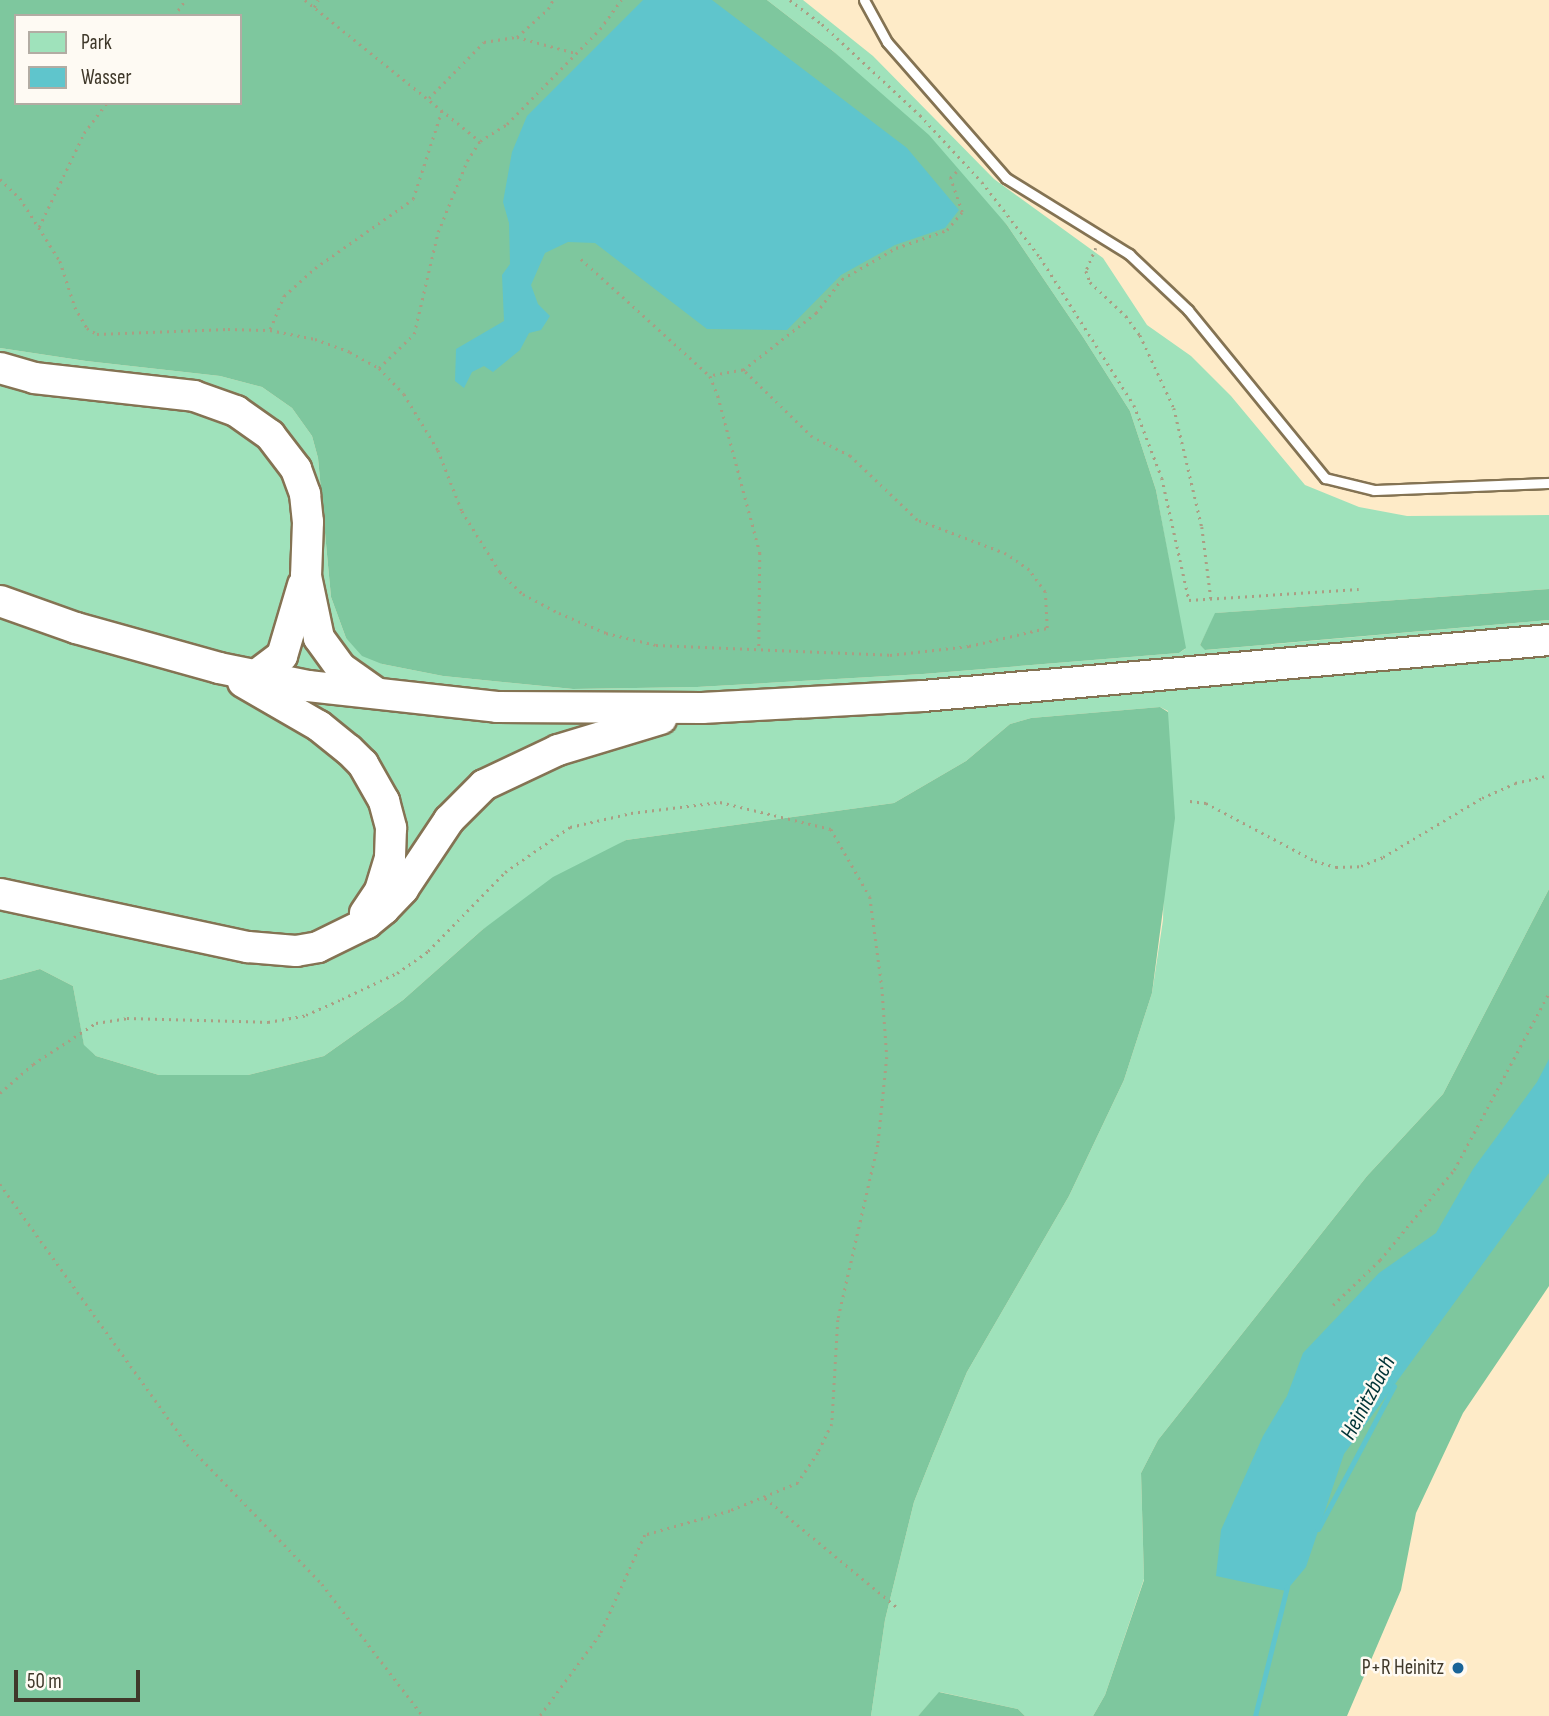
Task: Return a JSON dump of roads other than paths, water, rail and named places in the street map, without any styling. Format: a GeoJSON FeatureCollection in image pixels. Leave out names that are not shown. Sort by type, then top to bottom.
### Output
{"type":"FeatureCollection","features":[{"type":"Feature","properties":{"kind":"highway"},"geometry":{"type":"LineString","coordinates":[[9,379],[194,396],[236,411],[253,422],[279,445],[302,482],[307,507],[306,576],[314,620],[327,653],[341,668],[380,696]]}},
{"type":"Feature","properties":{"kind":"highway"},"geometry":{"type":"LineString","coordinates":[[255,676],[282,656],[306,576]]}},
{"type":"Feature","properties":{"kind":"highway"},"geometry":{"type":"LineString","coordinates":[[0,601],[76,628],[255,676],[380,696],[497,707],[702,708],[923,696],[1549,640]]}},
{"type":"Feature","properties":{"kind":"highway"},"geometry":{"type":"LineString","coordinates":[[219,668],[326,731],[363,764],[384,801],[391,828],[386,873],[370,906],[345,936]]}},
{"type":"Feature","properties":{"kind":"highway"},"geometry":{"type":"LineString","coordinates":[[0,894],[274,951],[318,947],[367,923],[403,889],[449,820],[484,785],[568,746],[702,708]]}},
{"type":"Feature","properties":{"kind":"lane"},"geometry":{"type":"LineString","coordinates":[[864,0],[887,42],[1006,178],[1129,254],[1188,310],[1325,478],[1374,491],[1549,483]]}},
{"type":"Feature","properties":{"kind":"water"},"geometry":{"type":"Polygon","coordinates":[[[643,0],[712,0],[907,148],[959,210],[945,228],[895,245],[841,275],[787,330],[707,329],[595,243],[568,242],[545,253],[531,285],[538,304],[550,316],[541,330],[529,333],[520,350],[493,372],[484,366],[472,372],[464,388],[455,381],[456,349],[504,321],[502,275],[510,264],[509,223],[503,202],[512,152],[527,116],[643,0]]]}},
{"type":"Feature","properties":{"kind":"water"},"geometry":{"type":"Polygon","coordinates":[[[1549,1059],[1549,1173],[1344,1454],[1306,1567],[1286,1591],[1216,1576],[1221,1530],[1263,1436],[1287,1396],[1303,1353],[1379,1273],[1436,1233],[1473,1169],[1537,1082],[1549,1059]]]}},
{"type":"Feature","properties":{"kind":"waterway","name":"Heinitzbach"},"geometry":{"type":"LineString","coordinates":[[1318,1529],[1394,1386]]}},
{"type":"Feature","properties":{"kind":"waterway","name":"Heinitzbach"},"geometry":{"type":"LineString","coordinates":[[1255,1716],[1287,1587]]}},
{"type":"Feature","properties":{"kind":"place","name":"P+R Heinitz"},"geometry":{"type":"Point","coordinates":[1458,1668]}}]}
